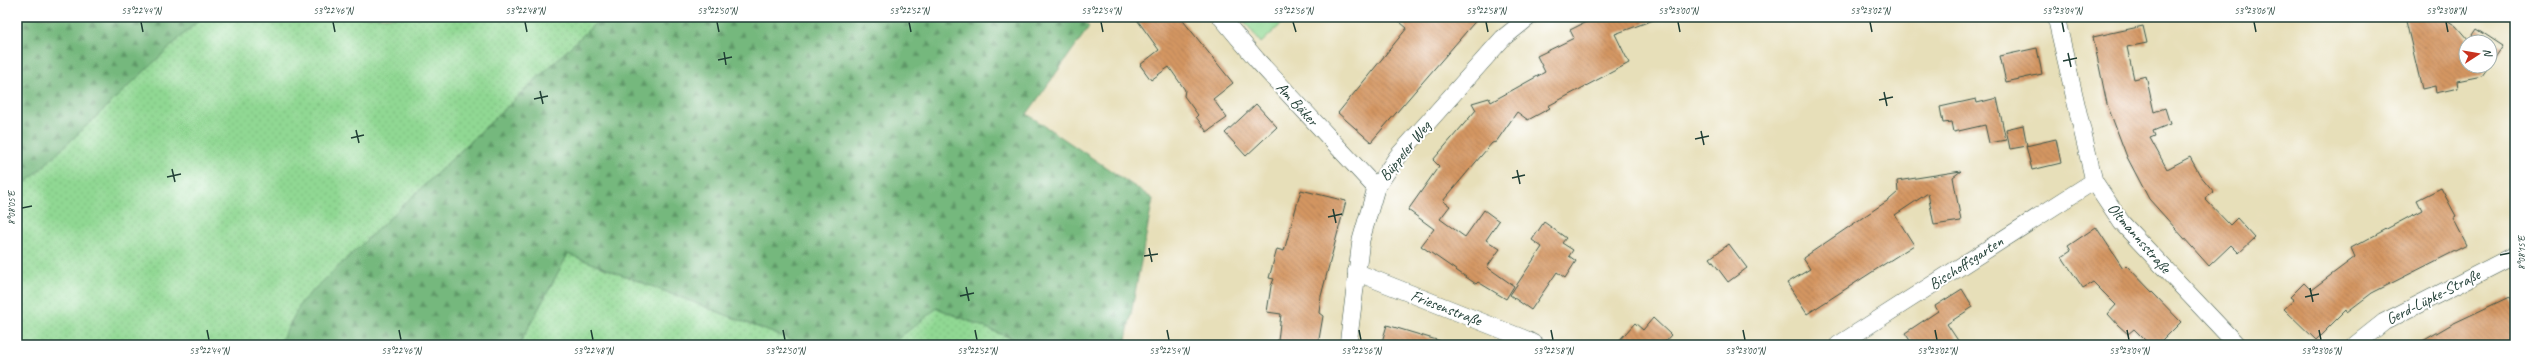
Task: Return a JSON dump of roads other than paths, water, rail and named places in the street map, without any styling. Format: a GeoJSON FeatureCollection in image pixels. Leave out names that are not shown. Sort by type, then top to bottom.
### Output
{"type":"FeatureCollection","features":[{"type":"Feature","properties":{"kind":"street","name":"Am Bäker"},"geometry":{"type":"LineString","coordinates":[[1221,17],[1256,60],[1376,188]]}},
{"type":"Feature","properties":{"kind":"street","name":"Büppeler Weg"},"geometry":{"type":"LineString","coordinates":[[1348,345],[1361,240],[1376,188],[1398,157],[1498,44],[1528,17]]}},
{"type":"Feature","properties":{"kind":"street","name":"Oltmannsstraße"},"geometry":{"type":"LineString","coordinates":[[2056,17],[2094,181],[2122,223],[2237,345]]}},
{"type":"Feature","properties":{"kind":"street","name":"Bischoffsgarten"},"geometry":{"type":"LineString","coordinates":[[1838,345],[2094,181]]}},
{"type":"Feature","properties":{"kind":"street","name":"Gerd-Lüpke-Straße"},"geometry":{"type":"LineString","coordinates":[[2355,345],[2384,322],[2515,255]]}},
{"type":"Feature","properties":{"kind":"street","name":"Friesenstraße"},"geometry":{"type":"LineString","coordinates":[[1356,272],[1525,339],[1536,345]]}}]}
